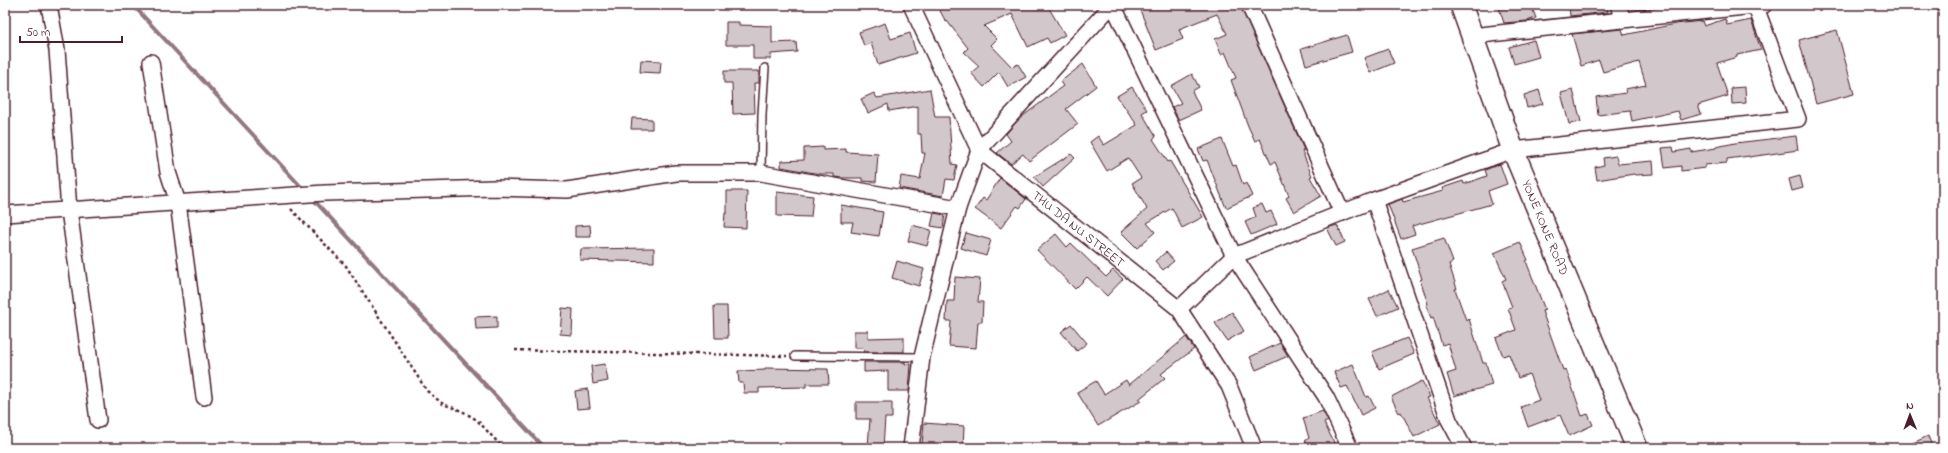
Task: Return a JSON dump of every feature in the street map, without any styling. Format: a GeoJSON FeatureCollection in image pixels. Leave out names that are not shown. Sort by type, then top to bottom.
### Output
{"type":"FeatureCollection","features":[{"type":"Feature","properties":{"kind":"street"},"geometry":{"type":"LineString","coordinates":[[49,5],[56,50],[69,210],[98,420]]}},
{"type":"Feature","properties":{"kind":"street","name":"THU DA NU STREET"},"geometry":{"type":"LineString","coordinates":[[911,5],[979,150],[1179,309],[1229,386],[1254,448]]}},
{"type":"Feature","properties":{"kind":"street"},"geometry":{"type":"LineString","coordinates":[[911,448],[922,357],[958,208],[979,150],[1113,5],[1234,256],[1326,397],[1350,448]]}},
{"type":"Feature","properties":{"kind":"street"},"geometry":{"type":"LineString","coordinates":[[1249,5],[1342,213]]}},
{"type":"Feature","properties":{"kind":"street","name":"YONE KONE ROAD"},"geometry":{"type":"LineString","coordinates":[[1461,5],[1513,150],[1637,448]]}},
{"type":"Feature","properties":{"kind":"street"},"geometry":{"type":"LineString","coordinates":[[1618,5],[1623,20]]}},
{"type":"Feature","properties":{"kind":"street"},"geometry":{"type":"LineString","coordinates":[[1179,309],[1234,256],[1374,200],[1513,150],[1798,119],[1758,5],[1471,36]]}},
{"type":"Feature","properties":{"kind":"street"},"geometry":{"type":"LineString","coordinates":[[151,62],[168,172],[178,203],[204,397]]}},
{"type":"Feature","properties":{"kind":"street"},"geometry":{"type":"LineString","coordinates":[[5,214],[325,193],[494,188],[567,190],[676,173],[762,173],[958,208]]}},
{"type":"Feature","properties":{"kind":"street"},"geometry":{"type":"LineString","coordinates":[[1374,200],[1449,420],[1464,448]]}},
{"type":"Feature","properties":{"kind":"lane"},"geometry":{"type":"LineString","coordinates":[[762,173],[762,114],[765,68]]}},
{"type":"Feature","properties":{"kind":"lane"},"geometry":{"type":"LineString","coordinates":[[795,356],[922,357]]}},
{"type":"Feature","properties":{"kind":"path"},"geometry":{"type":"LineString","coordinates":[[280,197],[346,266],[427,391],[443,404],[462,411],[477,420],[503,448]]}},
{"type":"Feature","properties":{"kind":"path"},"geometry":{"type":"LineString","coordinates":[[516,350],[795,356]]}},
{"type":"Feature","properties":{"kind":"building"},"geometry":{"type":"Polygon","coordinates":[[[947,5],[1047,5],[1065,35],[1050,43],[1047,38],[1028,47],[1012,14],[984,26],[997,39],[991,45],[1012,67],[1018,64],[1026,77],[1008,87],[999,72],[984,87],[971,73],[979,66],[964,52],[968,48],[947,21],[946,22],[939,9],[947,5]]]}},
{"type":"Feature","properties":{"kind":"building"},"geometry":{"type":"Polygon","coordinates":[[[1138,5],[1240,5],[1304,150],[1302,151],[1312,176],[1310,177],[1321,196],[1294,212],[1286,198],[1289,196],[1275,162],[1271,164],[1260,139],[1255,141],[1248,126],[1231,80],[1236,78],[1225,52],[1221,54],[1215,39],[1227,34],[1217,14],[1179,29],[1183,39],[1156,50],[1138,5]]]}},
{"type":"Feature","properties":{"kind":"building"},"geometry":{"type":"Polygon","coordinates":[[[1507,5],[1531,5],[1536,18],[1527,21],[1504,23],[1499,8],[1507,5]]]}},
{"type":"Feature","properties":{"kind":"building"},"geometry":{"type":"Polygon","coordinates":[[[1569,5],[1607,5],[1608,12],[1570,16],[1569,5]]]}},
{"type":"Feature","properties":{"kind":"building"},"geometry":{"type":"Polygon","coordinates":[[[1725,19],[1727,25],[1751,20],[1761,50],[1737,55],[1737,57],[1717,63],[1728,96],[1698,105],[1701,114],[1681,120],[1678,111],[1632,121],[1630,111],[1598,115],[1596,97],[1626,93],[1625,89],[1646,85],[1639,62],[1603,72],[1599,60],[1581,66],[1572,34],[1622,29],[1624,35],[1675,24],[1702,21],[1704,26],[1725,19]]]}},
{"type":"Feature","properties":{"kind":"building"},"geometry":{"type":"Polygon","coordinates":[[[726,22],[739,22],[739,25],[772,26],[772,43],[796,42],[797,52],[771,54],[771,59],[753,59],[753,45],[726,45],[726,22]]]}},
{"type":"Feature","properties":{"kind":"building"},"geometry":{"type":"Polygon","coordinates":[[[885,23],[891,39],[910,33],[916,53],[878,65],[871,43],[864,46],[859,32],[885,23]]]}},
{"type":"Feature","properties":{"kind":"building"},"geometry":{"type":"Polygon","coordinates":[[[1837,30],[1854,94],[1816,104],[1799,40],[1837,30]]]}},
{"type":"Feature","properties":{"kind":"building"},"geometry":{"type":"Polygon","coordinates":[[[1347,35],[1352,52],[1306,65],[1301,49],[1347,35]]]}},
{"type":"Feature","properties":{"kind":"building"},"geometry":{"type":"Polygon","coordinates":[[[1534,40],[1539,57],[1514,64],[1509,47],[1534,40]]]}},
{"type":"Feature","properties":{"kind":"building"},"geometry":{"type":"Polygon","coordinates":[[[1388,49],[1394,63],[1370,73],[1364,58],[1388,49]]]}},
{"type":"Feature","properties":{"kind":"building"},"geometry":{"type":"Polygon","coordinates":[[[641,60],[661,61],[660,73],[640,72],[641,60]]]}},
{"type":"Feature","properties":{"kind":"building"},"geometry":{"type":"Polygon","coordinates":[[[1083,64],[1096,86],[1066,109],[1078,124],[1029,161],[1023,154],[1011,164],[997,153],[1011,141],[1006,134],[1019,119],[1063,86],[1060,82],[1083,64]]]}},
{"type":"Feature","properties":{"kind":"building"},"geometry":{"type":"Polygon","coordinates":[[[724,71],[759,71],[759,83],[754,83],[755,113],[733,114],[732,83],[724,83],[724,71]]]}},
{"type":"Feature","properties":{"kind":"building"},"geometry":{"type":"Polygon","coordinates":[[[1192,74],[1199,87],[1192,91],[1201,110],[1179,120],[1172,107],[1181,103],[1171,86],[1192,74]]]}},
{"type":"Feature","properties":{"kind":"building"},"geometry":{"type":"Polygon","coordinates":[[[1132,87],[1147,110],[1142,113],[1156,137],[1153,139],[1168,162],[1170,161],[1203,217],[1182,228],[1172,208],[1147,223],[1155,232],[1137,248],[1121,232],[1147,209],[1132,183],[1141,178],[1128,158],[1107,171],[1090,142],[1098,136],[1104,145],[1137,125],[1117,96],[1132,87]]]}},
{"type":"Feature","properties":{"kind":"building"},"geometry":{"type":"Polygon","coordinates":[[[1745,87],[1746,103],[1732,104],[1731,88],[1745,87]]]}},
{"type":"Feature","properties":{"kind":"building"},"geometry":{"type":"Polygon","coordinates":[[[930,89],[935,117],[949,117],[952,164],[957,165],[954,180],[946,179],[943,196],[899,188],[901,176],[920,179],[925,153],[922,153],[921,134],[918,134],[918,106],[889,111],[888,104],[868,113],[861,99],[874,93],[877,98],[930,89]]]}},
{"type":"Feature","properties":{"kind":"building"},"geometry":{"type":"Polygon","coordinates":[[[1539,90],[1543,104],[1527,108],[1524,95],[1539,90]]]}},
{"type":"Feature","properties":{"kind":"building"},"geometry":{"type":"Polygon","coordinates":[[[1573,90],[1581,122],[1569,124],[1561,93],[1573,90]]]}},
{"type":"Feature","properties":{"kind":"building"},"geometry":{"type":"Polygon","coordinates":[[[632,118],[652,119],[652,129],[631,129],[632,118]]]}},
{"type":"Feature","properties":{"kind":"building"},"geometry":{"type":"Polygon","coordinates":[[[1796,136],[1798,150],[1727,159],[1727,163],[1705,165],[1705,168],[1681,171],[1681,166],[1665,168],[1662,148],[1673,147],[1674,152],[1691,149],[1691,152],[1735,143],[1796,136]]]}},
{"type":"Feature","properties":{"kind":"building"},"geometry":{"type":"Polygon","coordinates":[[[1222,139],[1233,166],[1236,165],[1243,185],[1246,183],[1252,196],[1226,208],[1207,160],[1203,161],[1198,149],[1222,139]]]}},
{"type":"Feature","properties":{"kind":"building"},"geometry":{"type":"Polygon","coordinates":[[[823,147],[823,150],[846,149],[846,152],[878,154],[876,182],[862,181],[862,178],[834,177],[834,174],[820,174],[781,167],[781,161],[804,160],[804,148],[823,147]]]}},
{"type":"Feature","properties":{"kind":"building"},"geometry":{"type":"Polygon","coordinates":[[[1071,154],[1075,158],[1043,187],[1034,177],[1071,154]]]}},
{"type":"Feature","properties":{"kind":"building"},"geometry":{"type":"Polygon","coordinates":[[[1616,156],[1618,164],[1653,161],[1654,174],[1634,174],[1597,180],[1595,167],[1604,165],[1603,158],[1616,156]]]}},
{"type":"Feature","properties":{"kind":"building"},"geometry":{"type":"Polygon","coordinates":[[[1500,164],[1507,184],[1488,191],[1492,204],[1412,226],[1415,234],[1401,239],[1388,204],[1402,199],[1403,202],[1443,191],[1442,188],[1463,181],[1464,184],[1487,176],[1485,170],[1500,164]]]}},
{"type":"Feature","properties":{"kind":"building"},"geometry":{"type":"Polygon","coordinates":[[[1800,176],[1803,188],[1792,191],[1789,179],[1800,176]]]}},
{"type":"Feature","properties":{"kind":"building"},"geometry":{"type":"Polygon","coordinates":[[[1000,178],[1026,199],[1020,208],[1017,206],[1001,228],[975,209],[983,198],[986,200],[1000,178]]]}},
{"type":"Feature","properties":{"kind":"building"},"geometry":{"type":"Polygon","coordinates":[[[727,191],[747,191],[746,228],[724,227],[725,213],[727,213],[727,191]]]}},
{"type":"Feature","properties":{"kind":"building"},"geometry":{"type":"Polygon","coordinates":[[[777,192],[813,196],[811,217],[777,216],[777,192]]]}},
{"type":"Feature","properties":{"kind":"building"},"geometry":{"type":"Polygon","coordinates":[[[1262,204],[1266,213],[1271,211],[1277,224],[1251,235],[1245,222],[1256,217],[1253,208],[1262,204]]]}},
{"type":"Feature","properties":{"kind":"building"},"geometry":{"type":"Polygon","coordinates":[[[841,205],[883,212],[879,236],[851,232],[853,222],[841,222],[841,205]]]}},
{"type":"Feature","properties":{"kind":"building"},"geometry":{"type":"Polygon","coordinates":[[[934,213],[945,215],[943,228],[931,226],[934,213]]]}},
{"type":"Feature","properties":{"kind":"building"},"geometry":{"type":"Polygon","coordinates":[[[590,225],[591,237],[575,237],[575,226],[590,225]]]}},
{"type":"Feature","properties":{"kind":"building"},"geometry":{"type":"Polygon","coordinates":[[[912,225],[931,230],[927,246],[908,241],[912,225]]]}},
{"type":"Feature","properties":{"kind":"building"},"geometry":{"type":"Polygon","coordinates":[[[1337,225],[1345,242],[1336,246],[1327,228],[1337,225]]]}},
{"type":"Feature","properties":{"kind":"building"},"geometry":{"type":"Polygon","coordinates":[[[966,233],[991,240],[986,256],[961,248],[966,233]]]}},
{"type":"Feature","properties":{"kind":"building"},"geometry":{"type":"Polygon","coordinates":[[[1056,234],[1067,247],[1071,243],[1106,277],[1113,270],[1123,279],[1107,296],[1087,277],[1075,289],[1037,250],[1056,234]]]}},
{"type":"Feature","properties":{"kind":"building"},"geometry":{"type":"Polygon","coordinates":[[[1444,238],[1453,262],[1449,264],[1457,289],[1455,289],[1466,320],[1469,319],[1483,363],[1486,363],[1492,385],[1454,396],[1447,374],[1456,371],[1448,343],[1442,345],[1433,317],[1431,318],[1426,305],[1428,304],[1420,280],[1422,279],[1412,248],[1444,238]]]}},
{"type":"Feature","properties":{"kind":"building"},"geometry":{"type":"Polygon","coordinates":[[[1520,242],[1528,260],[1526,261],[1545,310],[1542,311],[1563,370],[1566,369],[1582,416],[1588,414],[1593,425],[1569,436],[1560,415],[1528,427],[1521,407],[1539,400],[1529,374],[1518,378],[1509,354],[1503,356],[1496,338],[1516,330],[1508,308],[1512,307],[1502,281],[1506,279],[1494,253],[1520,242]]]}},
{"type":"Feature","properties":{"kind":"building"},"geometry":{"type":"Polygon","coordinates":[[[654,248],[654,262],[580,260],[581,249],[654,248]]]}},
{"type":"Feature","properties":{"kind":"building"},"geometry":{"type":"Polygon","coordinates":[[[1166,252],[1174,261],[1163,270],[1155,261],[1166,252]]]}},
{"type":"Feature","properties":{"kind":"building"},"geometry":{"type":"Polygon","coordinates":[[[897,261],[924,269],[919,286],[892,278],[897,261]]]}},
{"type":"Feature","properties":{"kind":"building"},"geometry":{"type":"Polygon","coordinates":[[[955,277],[980,279],[978,302],[983,302],[982,322],[978,322],[976,348],[949,346],[951,321],[946,321],[947,301],[954,301],[955,277]]]}},
{"type":"Feature","properties":{"kind":"building"},"geometry":{"type":"Polygon","coordinates":[[[1389,289],[1398,307],[1377,316],[1369,299],[1389,289]]]}},
{"type":"Feature","properties":{"kind":"building"},"geometry":{"type":"Polygon","coordinates":[[[714,306],[727,306],[728,338],[715,338],[714,306]]]}},
{"type":"Feature","properties":{"kind":"building"},"geometry":{"type":"Polygon","coordinates":[[[562,308],[573,309],[572,335],[560,334],[562,308]]]}},
{"type":"Feature","properties":{"kind":"building"},"geometry":{"type":"Polygon","coordinates":[[[1232,312],[1244,331],[1227,341],[1215,323],[1232,312]]]}},
{"type":"Feature","properties":{"kind":"building"},"geometry":{"type":"Polygon","coordinates":[[[497,316],[497,328],[476,329],[475,317],[497,316]]]}},
{"type":"Feature","properties":{"kind":"building"},"geometry":{"type":"Polygon","coordinates":[[[1071,324],[1087,343],[1077,351],[1061,332],[1071,324]]]}},
{"type":"Feature","properties":{"kind":"building"},"geometry":{"type":"Polygon","coordinates":[[[854,331],[868,331],[868,338],[904,337],[904,352],[864,352],[863,348],[854,348],[854,331]]]}},
{"type":"Feature","properties":{"kind":"building"},"geometry":{"type":"Polygon","coordinates":[[[1186,337],[1194,349],[1161,374],[1165,378],[1139,399],[1141,401],[1098,426],[1077,392],[1096,381],[1104,394],[1126,380],[1129,385],[1186,337]]]}},
{"type":"Feature","properties":{"kind":"building"},"geometry":{"type":"Polygon","coordinates":[[[1407,338],[1414,354],[1379,369],[1372,352],[1407,338]]]}},
{"type":"Feature","properties":{"kind":"building"},"geometry":{"type":"Polygon","coordinates":[[[1280,343],[1288,356],[1256,370],[1250,357],[1280,343]]]}},
{"type":"Feature","properties":{"kind":"building"},"geometry":{"type":"Polygon","coordinates":[[[864,362],[905,362],[905,364],[911,364],[909,391],[888,391],[888,371],[864,372],[864,362]]]}},
{"type":"Feature","properties":{"kind":"building"},"geometry":{"type":"Polygon","coordinates":[[[605,364],[608,381],[593,384],[591,366],[605,364]]]}},
{"type":"Feature","properties":{"kind":"building"},"geometry":{"type":"Polygon","coordinates":[[[1353,364],[1366,397],[1369,396],[1375,408],[1361,415],[1347,386],[1341,388],[1334,372],[1353,364]]]}},
{"type":"Feature","properties":{"kind":"building"},"geometry":{"type":"Polygon","coordinates":[[[765,368],[828,369],[829,384],[806,384],[806,387],[759,388],[759,393],[744,393],[743,383],[739,383],[738,371],[765,370],[765,368]]]}},
{"type":"Feature","properties":{"kind":"building"},"geometry":{"type":"Polygon","coordinates":[[[1422,381],[1430,397],[1427,398],[1440,424],[1414,437],[1391,397],[1422,381]]]}},
{"type":"Feature","properties":{"kind":"building"},"geometry":{"type":"Polygon","coordinates":[[[588,389],[590,408],[577,409],[575,391],[588,389]]]}},
{"type":"Feature","properties":{"kind":"building"},"geometry":{"type":"Polygon","coordinates":[[[856,402],[892,402],[892,418],[885,418],[883,448],[868,447],[870,419],[856,419],[856,402]]]}},
{"type":"Feature","properties":{"kind":"building"},"geometry":{"type":"Polygon","coordinates":[[[1323,411],[1328,421],[1324,423],[1337,448],[1309,448],[1305,441],[1309,438],[1303,418],[1323,411]]]}},
{"type":"Feature","properties":{"kind":"building"},"geometry":{"type":"Polygon","coordinates":[[[924,423],[964,426],[963,448],[922,445],[924,423]]]}},
{"type":"Feature","properties":{"kind":"building"},"geometry":{"type":"Polygon","coordinates":[[[1928,436],[1933,448],[1902,448],[1928,436]]]}},
{"type":"Feature","properties":{"kind":"waterway"},"geometry":{"type":"LineString","coordinates":[[133,5],[305,191]]}},
{"type":"Feature","properties":{"kind":"waterway"},"geometry":{"type":"LineString","coordinates":[[311,197],[544,448]]}}]}
